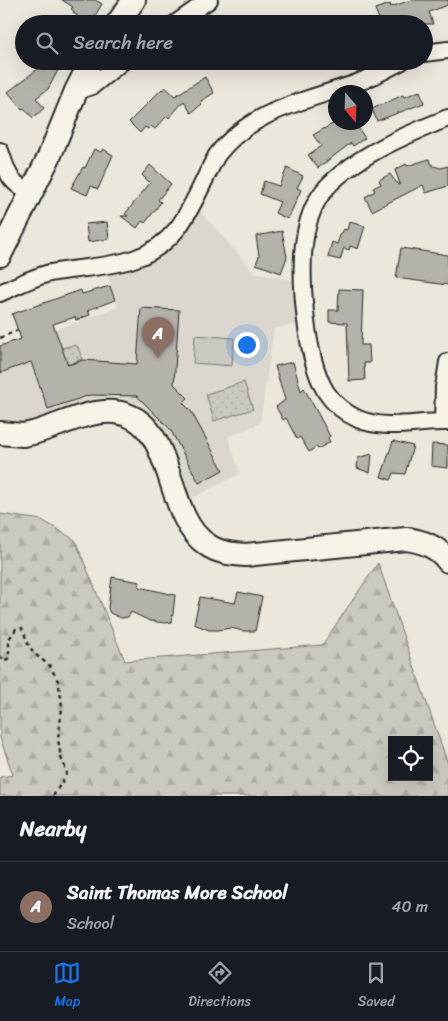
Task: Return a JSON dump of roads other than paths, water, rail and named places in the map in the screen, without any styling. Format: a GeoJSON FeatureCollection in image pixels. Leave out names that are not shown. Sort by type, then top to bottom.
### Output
{"type":"FeatureCollection","features":[{"type":"Feature","properties":{"kind":"main road"},"geometry":{"type":"LineString","coordinates":[[123,15],[134,0]]}},
{"type":"Feature","properties":{"kind":"main road"},"geometry":{"type":"LineString","coordinates":[[1,252],[49,158],[86,70]]}},
{"type":"Feature","properties":{"kind":"main road"},"geometry":{"type":"LineString","coordinates":[[0,433],[34,434],[104,412],[114,412],[132,417],[147,428],[156,444],[180,508],[190,527],[202,541],[216,550],[246,554],[406,539],[416,540],[433,546],[448,561]]}},
{"type":"Feature","properties":{"kind":"street"},"geometry":{"type":"LineString","coordinates":[[187,15],[209,0]]}},
{"type":"Feature","properties":{"kind":"street"},"geometry":{"type":"LineString","coordinates":[[433,52],[448,50]]}},
{"type":"Feature","properties":{"kind":"street"},"geometry":{"type":"LineString","coordinates":[[76,91],[92,86],[112,70]]}},
{"type":"Feature","properties":{"kind":"street"},"geometry":{"type":"LineString","coordinates":[[0,292],[49,274],[121,263],[146,254],[177,229],[217,154],[244,128],[276,110],[358,83],[384,70]]}},
{"type":"Feature","properties":{"kind":"street"},"geometry":{"type":"LineString","coordinates":[[448,118],[386,145],[354,165],[326,188],[308,221],[303,270],[305,307],[314,360],[326,391],[340,408],[359,420],[385,424],[446,422],[444,387],[448,362]]}},
{"type":"Feature","properties":{"kind":"street"},"geometry":{"type":"LineString","coordinates":[[0,151],[10,179],[30,194]]}},
{"type":"Feature","properties":{"kind":"place","name":"Saint Thomas More School"},"geometry":{"type":"Point","coordinates":[158,358]}}]}
